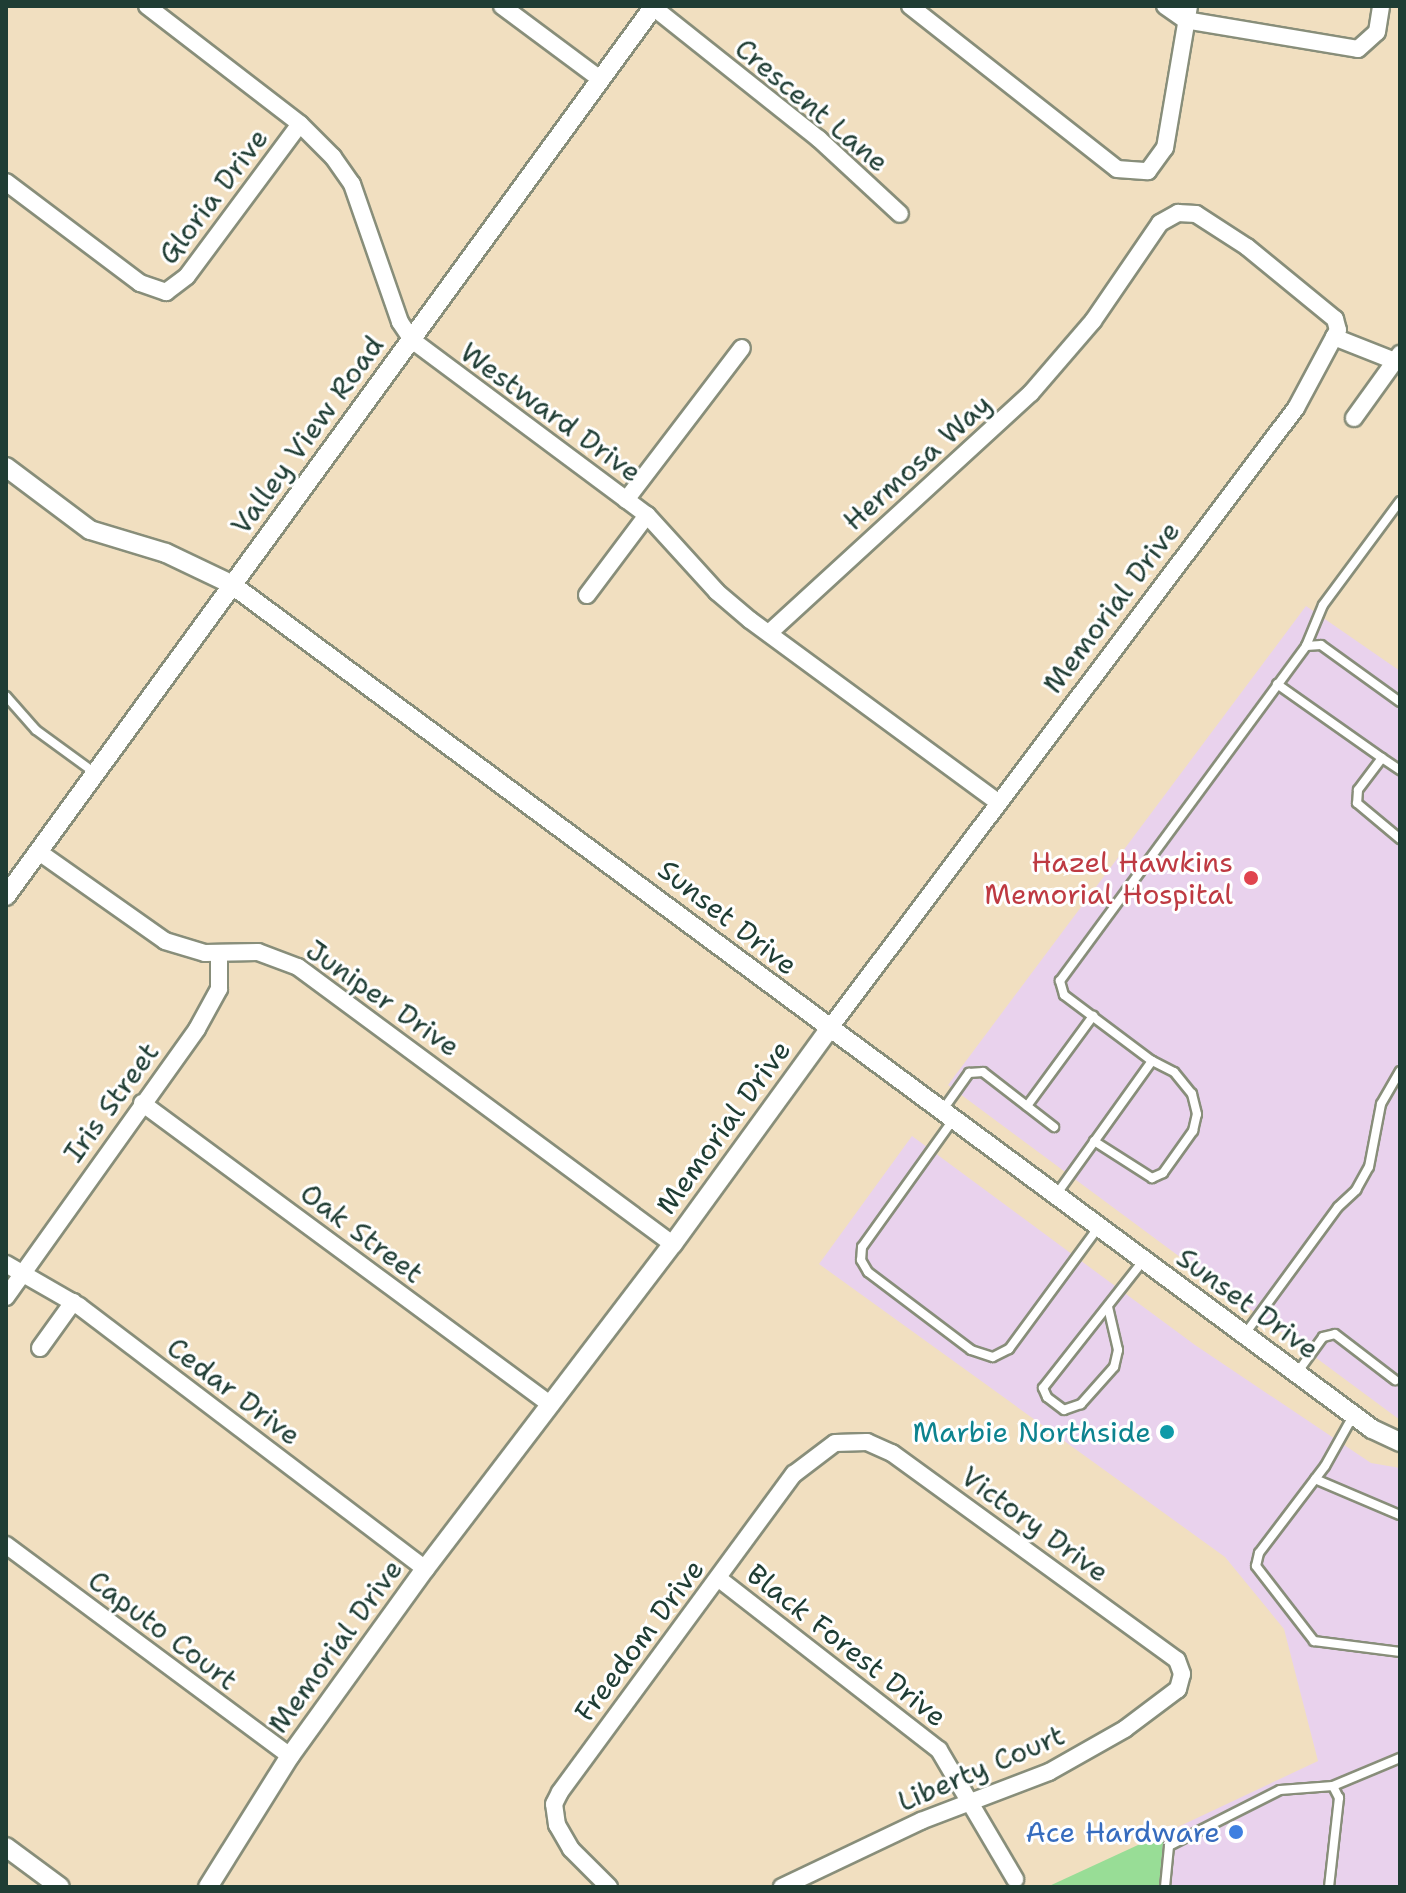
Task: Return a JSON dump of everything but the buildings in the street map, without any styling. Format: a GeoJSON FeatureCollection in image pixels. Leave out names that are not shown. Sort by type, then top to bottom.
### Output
{"type":"FeatureCollection","features":[{"type":"Feature","properties":{"kind":"street","name":"Westward Drive"},"geometry":{"type":"LineString","coordinates":[[147,6],[300,124],[352,184],[400,322],[412,340],[647,515],[717,592],[999,803]]}},
{"type":"Feature","properties":{"kind":"street"},"geometry":{"type":"LineString","coordinates":[[502,6],[600,79]]}},
{"type":"Feature","properties":{"kind":"street"},"geometry":{"type":"LineString","coordinates":[[910,6],[1117,169],[1148,171],[1165,148],[1187,13]]}},
{"type":"Feature","properties":{"kind":"street"},"geometry":{"type":"LineString","coordinates":[[1165,6],[1358,49],[1377,32],[1381,6]]}},
{"type":"Feature","properties":{"kind":"street","name":"Valley View Road"},"geometry":{"type":"LineString","coordinates":[[6,896],[653,7]]}},
{"type":"Feature","properties":{"kind":"street","name":"Crescent Lane"},"geometry":{"type":"LineString","coordinates":[[653,7],[819,139],[900,214]]}},
{"type":"Feature","properties":{"kind":"street","name":"Gloria Drive"},"geometry":{"type":"LineString","coordinates":[[6,182],[140,283],[166,292],[187,276],[300,124]]}},
{"type":"Feature","properties":{"kind":"street","name":"Hermosa Way"},"geometry":{"type":"LineString","coordinates":[[769,633],[1031,393],[1093,321],[1160,223],[1178,213],[1196,214],[1247,247],[1335,319],[1338,330],[1334,337]]}},
{"type":"Feature","properties":{"kind":"street"},"geometry":{"type":"LineString","coordinates":[[1334,337],[1398,358],[1354,418]]}},
{"type":"Feature","properties":{"kind":"street","name":"Memorial Drive"},"geometry":{"type":"LineString","coordinates":[[208,1887],[290,1756],[425,1569],[673,1244],[829,1029],[1296,408],[1334,337]]}},
{"type":"Feature","properties":{"kind":"street"},"geometry":{"type":"LineString","coordinates":[[626,500],[742,348]]}},
{"type":"Feature","properties":{"kind":"street","name":"Sunset Drive"},"geometry":{"type":"LineString","coordinates":[[6,467],[90,530],[166,553],[231,584],[430,726],[829,1029],[1244,1335],[1354,1415],[1400,1442]]}},
{"type":"Feature","properties":{"kind":"street"},"geometry":{"type":"LineString","coordinates":[[587,595],[647,515]]}},
{"type":"Feature","properties":{"kind":"street","name":"Juniper Drive"},"geometry":{"type":"LineString","coordinates":[[39,852],[165,941],[219,953],[258,952],[298,967],[673,1244]]}},
{"type":"Feature","properties":{"kind":"street","name":"Iris Street"},"geometry":{"type":"LineString","coordinates":[[6,1297],[12,1268],[142,1103],[214,1001],[222,973],[219,953]]}},
{"type":"Feature","properties":{"kind":"street","name":"Oak Street"},"geometry":{"type":"LineString","coordinates":[[142,1103],[551,1405]]}},
{"type":"Feature","properties":{"kind":"street","name":"Cedar Drive"},"geometry":{"type":"LineString","coordinates":[[12,1268],[73,1302],[425,1569]]}},
{"type":"Feature","properties":{"kind":"street"},"geometry":{"type":"LineString","coordinates":[[40,1348],[73,1302]]}},
{"type":"Feature","properties":{"kind":"street","name":"Freedom Drive"},"geometry":{"type":"LineString","coordinates":[[609,1887],[571,1849],[557,1825],[554,1804],[804,1463],[842,1441]]}},
{"type":"Feature","properties":{"kind":"street","name":"Victory Drive"},"geometry":{"type":"LineString","coordinates":[[842,1441],[867,1442],[892,1453],[1159,1644],[1177,1660],[1182,1674]]}},
{"type":"Feature","properties":{"kind":"street","name":"Caputo Court"},"geometry":{"type":"LineString","coordinates":[[6,1545],[290,1756]]}},
{"type":"Feature","properties":{"kind":"street","name":"Black Forest Drive"},"geometry":{"type":"LineString","coordinates":[[718,1578],[910,1723],[939,1750],[1015,1879]]}},
{"type":"Feature","properties":{"kind":"street","name":"Liberty Court"},"geometry":{"type":"LineString","coordinates":[[782,1887],[1049,1772],[1125,1729],[1173,1695],[1182,1674]]}},
{"type":"Feature","properties":{"kind":"street"},"geometry":{"type":"LineString","coordinates":[[6,1847],[60,1887]]}},
{"type":"Feature","properties":{"kind":"lane"},"geometry":{"type":"LineString","coordinates":[[1094,1141],[1152,1178],[1163,1173],[1193,1131],[1197,1114],[1185,1082],[1064,995],[1060,981],[1072,959],[1306,646],[1323,605],[1400,501]]}},
{"type":"Feature","properties":{"kind":"lane"},"geometry":{"type":"LineString","coordinates":[[1306,646],[1321,645],[1400,702]]}},
{"type":"Feature","properties":{"kind":"lane"},"geometry":{"type":"LineString","coordinates":[[1277,684],[1400,770]]}},
{"type":"Feature","properties":{"kind":"lane"},"geometry":{"type":"LineString","coordinates":[[6,696],[36,730],[96,773]]}},
{"type":"Feature","properties":{"kind":"lane"},"geometry":{"type":"LineString","coordinates":[[1382,758],[1358,790],[1357,803],[1400,839]]}},
{"type":"Feature","properties":{"kind":"lane"},"geometry":{"type":"LineString","coordinates":[[1027,1106],[1093,1016]]}},
{"type":"Feature","properties":{"kind":"lane"},"geometry":{"type":"LineString","coordinates":[[1056,1196],[1152,1061]]}},
{"type":"Feature","properties":{"kind":"lane"},"geometry":{"type":"LineString","coordinates":[[1244,1335],[1338,1207],[1356,1190],[1369,1167],[1381,1104],[1400,1071]]}},
{"type":"Feature","properties":{"kind":"lane"},"geometry":{"type":"LineString","coordinates":[[1054,1127],[983,1072],[969,1073],[947,1116],[862,1247],[861,1260],[868,1272],[971,1350],[993,1357],[1009,1349],[1098,1227]]}},
{"type":"Feature","properties":{"kind":"lane"},"geometry":{"type":"LineString","coordinates":[[1108,1307],[1118,1350],[1114,1367],[1081,1404],[1064,1410],[1043,1388],[1143,1260]]}},
{"type":"Feature","properties":{"kind":"lane"},"geometry":{"type":"LineString","coordinates":[[1297,1373],[1323,1337],[1335,1334],[1395,1380]]}},
{"type":"Feature","properties":{"kind":"lane"},"geometry":{"type":"LineString","coordinates":[[1354,1415],[1315,1479],[1259,1553],[1256,1566],[1262,1580],[1314,1641],[1400,1652]]}},
{"type":"Feature","properties":{"kind":"lane"},"geometry":{"type":"LineString","coordinates":[[1315,1479],[1400,1515]]}},
{"type":"Feature","properties":{"kind":"lane"},"geometry":{"type":"LineString","coordinates":[[1165,1887],[1169,1846],[1280,1790],[1333,1786],[1400,1758]]}},
{"type":"Feature","properties":{"kind":"lane"},"geometry":{"type":"LineString","coordinates":[[1329,1887],[1339,1798],[1333,1786]]}},
{"type":"Feature","properties":{"kind":"shaded area","name":"Hazel Hawkins Memorial Hospital"},"geometry":{"type":"Polygon","coordinates":[[[1306,606],[1400,671],[1400,1420],[948,1085],[1306,606]]]}},
{"type":"Feature","properties":{"kind":"shaded area"},"geometry":{"type":"Polygon","coordinates":[[[912,1136],[1195,1345],[1371,1463],[1400,1468],[1400,1887],[1157,1887],[1163,1834],[1318,1761],[1284,1629],[1225,1557],[819,1264],[912,1136]]]}},
{"type":"Feature","properties":{"kind":"green space"},"geometry":{"type":"Polygon","coordinates":[[[1164,1833],[1159,1887],[1047,1887],[1164,1833]]]}},
{"type":"Feature","properties":{"kind":"place","name":"Hazel Hawkins Memorial Hospital"},"geometry":{"type":"Point","coordinates":[1251,878]}},
{"type":"Feature","properties":{"kind":"place","name":"Marbie Northside"},"geometry":{"type":"Point","coordinates":[1167,1432]}},
{"type":"Feature","properties":{"kind":"place","name":"Ace Hardware"},"geometry":{"type":"Point","coordinates":[1236,1832]}}]}
